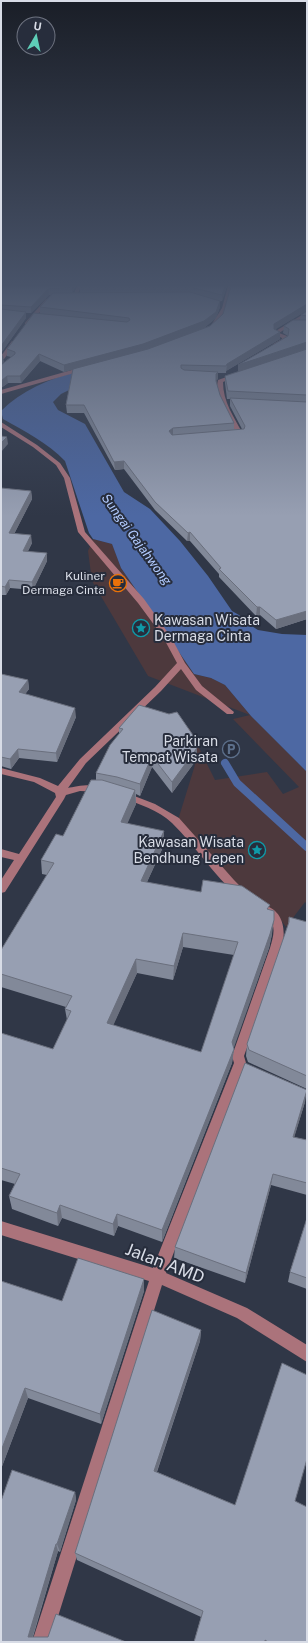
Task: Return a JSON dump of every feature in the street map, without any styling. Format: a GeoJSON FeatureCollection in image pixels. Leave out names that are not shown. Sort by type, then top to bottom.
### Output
{"type":"FeatureCollection","features":[{"type":"Feature","properties":{"kind":"street"},"geometry":{"type":"LineString","coordinates":[[1,392],[93,366]]}},
{"type":"Feature","properties":{"kind":"street"},"geometry":{"type":"LineString","coordinates":[[219,378],[236,369]]}},
{"type":"Feature","properties":{"kind":"street"},"geometry":{"type":"LineString","coordinates":[[219,378],[246,372]]}},
{"type":"Feature","properties":{"kind":"street"},"geometry":{"type":"LineString","coordinates":[[219,378],[219,390],[223,402],[240,434],[225,435]]}},
{"type":"Feature","properties":{"kind":"street"},"geometry":{"type":"LineString","coordinates":[[223,402],[230,402]]}},
{"type":"Feature","properties":{"kind":"street"},"geometry":{"type":"LineString","coordinates":[[1,424],[35,446],[58,464],[67,478],[82,532],[141,600],[167,637],[181,663],[199,688],[230,712]]}},
{"type":"Feature","properties":{"kind":"street"},"geometry":{"type":"LineString","coordinates":[[1,889],[61,797],[60,792],[83,761],[158,689],[181,663]]}},
{"type":"Feature","properties":{"kind":"street"},"geometry":{"type":"LineString","coordinates":[[1,771],[37,780],[60,792],[80,788],[113,792],[152,806],[175,820],[230,883],[253,902],[273,915],[280,924],[280,934],[276,948],[238,1056],[244,1066],[158,1276],[41,1642]]}},
{"type":"Feature","properties":{"kind":"street"},"geometry":{"type":"LineString","coordinates":[[1,853],[21,858]]}},
{"type":"Feature","properties":{"kind":"street","name":"Jalan AMD"},"geometry":{"type":"LineString","coordinates":[[1,1228],[158,1276],[242,1313],[307,1354]]}},
{"type":"Feature","properties":{"kind":"shaded area","name":"Kawasan Wisata Bendhung Lepen"},"geometry":{"type":"Polygon","coordinates":[[[93,539],[112,544],[121,568],[194,674],[211,678],[225,685],[251,716],[307,772],[307,904],[305,902],[286,927],[276,913],[234,881],[178,820],[195,765],[175,731],[189,728],[215,780],[267,772],[283,794],[299,787],[233,719],[250,715],[148,676],[92,581],[88,551],[93,539]]]}},
{"type":"Feature","properties":{"kind":"water","name":"Sungai Gajahwong"},"geometry":{"type":"Polygon","coordinates":[[[77,372],[73,388],[61,394],[53,402],[58,410],[85,424],[124,492],[150,509],[180,541],[208,576],[232,611],[239,615],[247,623],[258,630],[282,634],[307,635],[307,772],[251,716],[225,685],[211,678],[194,674],[121,568],[112,544],[93,539],[89,533],[65,461],[43,443],[3,419],[1,411],[27,391],[46,382],[77,372]]]}},
{"type":"Feature","properties":{"kind":"building"},"geometry":{"type":"Polygon","coordinates":[[[4,363],[32,363],[20,376],[7,376],[1,381],[1,365],[4,363]]]}},
{"type":"Feature","properties":{"kind":"building"},"geometry":{"type":"Polygon","coordinates":[[[59,363],[73,363],[64,365],[59,363]]]}},
{"type":"Feature","properties":{"kind":"building"},"geometry":{"type":"Polygon","coordinates":[[[97,363],[229,363],[226,366],[181,365],[181,368],[184,370],[218,372],[216,374],[216,381],[220,395],[234,423],[173,428],[169,431],[172,435],[244,429],[245,426],[230,398],[307,402],[307,611],[276,620],[260,607],[257,607],[219,569],[221,568],[190,532],[188,533],[155,502],[124,461],[114,462],[84,405],[66,405],[73,369],[97,363]]]}},
{"type":"Feature","properties":{"kind":"building"},"geometry":{"type":"Polygon","coordinates":[[[265,363],[307,363],[307,395],[228,391],[225,376],[265,363]]]}},
{"type":"Feature","properties":{"kind":"building"},"geometry":{"type":"Polygon","coordinates":[[[1,436],[7,437],[1,443],[1,436]]]}},
{"type":"Feature","properties":{"kind":"building"},"geometry":{"type":"Polygon","coordinates":[[[1,488],[31,491],[9,533],[31,535],[23,551],[47,553],[32,582],[9,580],[5,587],[1,586],[1,488]]]}},
{"type":"Feature","properties":{"kind":"building"},"geometry":{"type":"Polygon","coordinates":[[[1,674],[28,680],[19,692],[75,708],[56,753],[18,749],[10,759],[1,757],[1,674]]]}},
{"type":"Feature","properties":{"kind":"building"},"geometry":{"type":"Polygon","coordinates":[[[139,705],[169,714],[177,712],[197,741],[197,748],[172,782],[152,756],[140,784],[117,777],[96,773],[110,745],[123,729],[119,728],[139,705]]]}},
{"type":"Feature","properties":{"kind":"building"},"geometry":{"type":"Polygon","coordinates":[[[91,780],[102,780],[135,790],[121,822],[164,831],[141,881],[201,892],[203,880],[242,886],[270,905],[267,909],[274,911],[274,920],[270,934],[232,1042],[234,1049],[162,1230],[117,1214],[113,1224],[60,1205],[57,1213],[9,1196],[20,1174],[1,1168],[1,1033],[53,1049],[71,1011],[65,1009],[72,996],[1,974],[1,950],[54,863],[41,860],[56,834],[63,836],[91,780]],[[183,933],[174,966],[136,959],[107,1023],[201,1052],[238,942],[183,933]]]}},
{"type":"Feature","properties":{"kind":"building"},"geometry":{"type":"Polygon","coordinates":[[[289,917],[307,922],[307,1076],[249,1050],[247,1044],[289,922],[289,917]]]}},
{"type":"Feature","properties":{"kind":"building"},"geometry":{"type":"Polygon","coordinates":[[[245,1063],[307,1090],[293,1137],[307,1140],[307,1183],[273,1174],[246,1273],[175,1247],[245,1063]]]}},
{"type":"Feature","properties":{"kind":"building"},"geometry":{"type":"Polygon","coordinates":[[[307,1218],[307,1278],[290,1272],[307,1218]]]}},
{"type":"Feature","properties":{"kind":"building"},"geometry":{"type":"Polygon","coordinates":[[[78,1258],[144,1279],[100,1414],[25,1388],[1,1451],[1,1281],[62,1301],[78,1258]]]}},
{"type":"Feature","properties":{"kind":"building"},"geometry":{"type":"Polygon","coordinates":[[[152,1310],[201,1330],[154,1471],[235,1505],[282,1363],[307,1375],[307,1459],[295,1501],[307,1507],[307,1642],[268,1642],[265,1640],[265,1642],[194,1642],[203,1611],[75,1553],[152,1310]]]}},
{"type":"Feature","properties":{"kind":"building"},"geometry":{"type":"Polygon","coordinates":[[[12,1470],[75,1492],[56,1544],[28,1637],[48,1637],[56,1614],[126,1642],[1,1642],[1,1501],[12,1470]]]}},
{"type":"Feature","properties":{"kind":"waterway"},"geometry":{"type":"LineString","coordinates":[[225,763],[237,783],[307,847]]}},
{"type":"Feature","properties":{"kind":"place","name":"Kuliner Dermaga Cinta"},"geometry":{"type":"Point","coordinates":[118,583]}},
{"type":"Feature","properties":{"kind":"place","name":"Kawasan Wisata Dermaga Cinta"},"geometry":{"type":"Point","coordinates":[141,628]}},
{"type":"Feature","properties":{"kind":"place","name":"Parkiran Tempat Wisata"},"geometry":{"type":"Point","coordinates":[231,749]}},
{"type":"Feature","properties":{"kind":"place","name":"Kawasan Wisata Bendhung Lepen"},"geometry":{"type":"Point","coordinates":[257,850]}}]}
